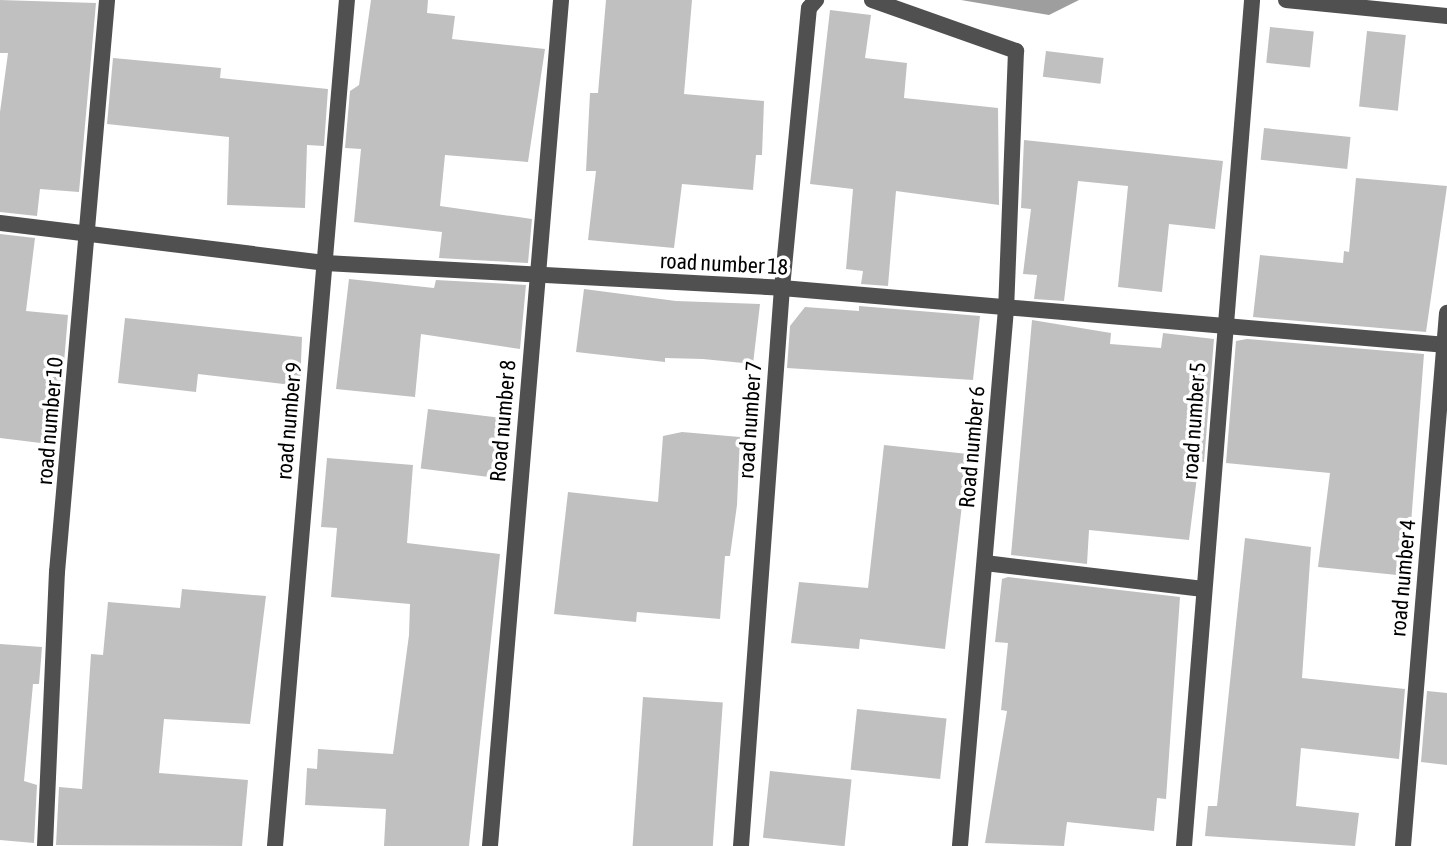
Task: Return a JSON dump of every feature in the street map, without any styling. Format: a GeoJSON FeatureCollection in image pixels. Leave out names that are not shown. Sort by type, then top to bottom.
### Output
{"type":"FeatureCollection","features":[{"type":"Feature","properties":{"kind":"street","name":"road number 10"},"geometry":{"type":"LineString","coordinates":[[45,846],[57,572],[90,231],[107,0]]}},
{"type":"Feature","properties":{"kind":"street","name":"road number 9"},"geometry":{"type":"LineString","coordinates":[[275,846],[347,0]]}},
{"type":"Feature","properties":{"kind":"street","name":"Road number 8"},"geometry":{"type":"LineString","coordinates":[[490,846],[561,0]]}},
{"type":"Feature","properties":{"kind":"street","name":"road number 7"},"geometry":{"type":"LineString","coordinates":[[741,846],[782,288],[809,8],[816,0]]}},
{"type":"Feature","properties":{"kind":"street","name":"Road number 6"},"geometry":{"type":"LineString","coordinates":[[872,0],[1016,51],[1006,309],[960,846]]}},
{"type":"Feature","properties":{"kind":"street","name":"road number 5"},"geometry":{"type":"LineString","coordinates":[[1184,846],[1223,327],[1252,0]]}},
{"type":"Feature","properties":{"kind":"street"},"geometry":{"type":"LineString","coordinates":[[1286,0],[1447,16]]}},
{"type":"Feature","properties":{"kind":"street","name":"road number 18"},"geometry":{"type":"LineString","coordinates":[[0,223],[90,231],[325,263],[537,278],[782,288],[1445,345]]}},
{"type":"Feature","properties":{"kind":"street","name":"road number 4"},"geometry":{"type":"LineString","coordinates":[[1403,846],[1447,313]]}},
{"type":"Feature","properties":{"kind":"street"},"geometry":{"type":"LineString","coordinates":[[985,563],[1203,589]]}},
{"type":"Feature","properties":{"kind":"shaded area"},"geometry":{"type":"Polygon","coordinates":[[[961,0],[1079,0],[1049,15],[961,0]]]}},
{"type":"Feature","properties":{"kind":"building"},"geometry":{"type":"Polygon","coordinates":[[[0,0],[96,3],[79,192],[40,189],[37,216],[0,212],[0,112],[8,53],[0,53],[0,0]]]}},
{"type":"Feature","properties":{"kind":"building"},"geometry":{"type":"Polygon","coordinates":[[[371,0],[428,0],[427,13],[455,16],[452,39],[545,49],[528,162],[445,155],[440,206],[532,219],[528,263],[439,258],[442,232],[354,222],[361,149],[345,148],[350,91],[359,85],[371,0]]]}},
{"type":"Feature","properties":{"kind":"building"},"geometry":{"type":"Polygon","coordinates":[[[606,0],[692,0],[684,94],[764,101],[762,155],[756,155],[753,190],[682,184],[674,248],[588,240],[596,171],[586,171],[590,93],[598,93],[606,0]]]}},
{"type":"Feature","properties":{"kind":"building"},"geometry":{"type":"Polygon","coordinates":[[[830,10],[871,15],[865,58],[907,63],[904,98],[998,108],[999,205],[896,191],[888,286],[861,284],[863,271],[846,269],[853,189],[810,184],[830,10]]]}},
{"type":"Feature","properties":{"kind":"building"},"geometry":{"type":"Polygon","coordinates":[[[1270,27],[1314,32],[1310,67],[1266,63],[1270,27]]]}},
{"type":"Feature","properties":{"kind":"building"},"geometry":{"type":"Polygon","coordinates":[[[1367,31],[1406,35],[1398,111],[1359,107],[1367,31]]]}},
{"type":"Feature","properties":{"kind":"building"},"geometry":{"type":"Polygon","coordinates":[[[1046,51],[1104,58],[1100,84],[1043,77],[1046,51]]]}},
{"type":"Feature","properties":{"kind":"building"},"geometry":{"type":"Polygon","coordinates":[[[113,58],[221,68],[220,78],[328,89],[324,146],[307,145],[305,208],[227,205],[229,137],[107,124],[113,58]]]}},
{"type":"Feature","properties":{"kind":"building"},"geometry":{"type":"Polygon","coordinates":[[[1264,128],[1351,137],[1347,169],[1261,160],[1264,128]]]}},
{"type":"Feature","properties":{"kind":"building"},"geometry":{"type":"Polygon","coordinates":[[[1024,140],[1223,161],[1215,229],[1169,224],[1162,292],[1118,287],[1128,186],[1078,181],[1064,301],[1034,299],[1037,275],[1023,274],[1031,209],[1021,208],[1024,140]]]}},
{"type":"Feature","properties":{"kind":"building"},"geometry":{"type":"Polygon","coordinates":[[[1356,178],[1447,186],[1426,332],[1253,317],[1260,255],[1343,263],[1344,251],[1349,252],[1356,178]]]}},
{"type":"Feature","properties":{"kind":"building"},"geometry":{"type":"Polygon","coordinates":[[[0,234],[35,238],[26,311],[68,315],[57,445],[0,438],[0,234]]]}},
{"type":"Feature","properties":{"kind":"building"},"geometry":{"type":"Polygon","coordinates":[[[349,279],[434,288],[436,280],[526,285],[520,349],[421,334],[415,397],[336,389],[349,279]]]}},
{"type":"Feature","properties":{"kind":"building"},"geometry":{"type":"Polygon","coordinates":[[[584,289],[676,301],[760,304],[753,364],[665,358],[665,362],[576,352],[584,289]]]}},
{"type":"Feature","properties":{"kind":"building"},"geometry":{"type":"Polygon","coordinates":[[[859,306],[980,316],[973,380],[787,368],[790,326],[805,307],[859,311],[859,306]]]}},
{"type":"Feature","properties":{"kind":"building"},"geometry":{"type":"Polygon","coordinates":[[[125,318],[302,337],[300,386],[198,374],[196,392],[118,383],[125,318]]]}},
{"type":"Feature","properties":{"kind":"building"},"geometry":{"type":"Polygon","coordinates":[[[1032,320],[1111,333],[1110,344],[1161,348],[1163,333],[1214,339],[1204,462],[1199,461],[1189,540],[1089,530],[1087,564],[1011,555],[1032,320]]]}},
{"type":"Feature","properties":{"kind":"building"},"geometry":{"type":"Polygon","coordinates":[[[1247,339],[1424,354],[1407,576],[1318,567],[1330,473],[1226,463],[1236,341],[1247,339]]]}},
{"type":"Feature","properties":{"kind":"building"},"geometry":{"type":"Polygon","coordinates":[[[428,409],[510,419],[503,479],[421,469],[428,409]]]}},
{"type":"Feature","properties":{"kind":"building"},"geometry":{"type":"Polygon","coordinates":[[[682,432],[740,437],[737,505],[730,556],[725,556],[720,619],[637,612],[636,622],[554,614],[568,492],[658,502],[663,436],[682,432]]]}},
{"type":"Feature","properties":{"kind":"building"},"geometry":{"type":"Polygon","coordinates":[[[884,445],[968,454],[945,649],[860,639],[859,649],[791,643],[799,582],[868,588],[884,445]]]}},
{"type":"Feature","properties":{"kind":"building"},"geometry":{"type":"Polygon","coordinates":[[[327,458],[413,465],[407,543],[500,554],[469,846],[384,846],[386,809],[305,805],[307,768],[317,769],[318,749],[393,754],[409,635],[410,604],[331,597],[337,528],[321,527],[327,458]]]}},
{"type":"Feature","properties":{"kind":"building"},"geometry":{"type":"Polygon","coordinates":[[[1245,538],[1311,547],[1302,678],[1405,689],[1399,759],[1301,748],[1296,806],[1359,813],[1355,846],[1205,836],[1208,806],[1217,806],[1245,538]]]}},
{"type":"Feature","properties":{"kind":"building"},"geometry":{"type":"Polygon","coordinates":[[[1008,577],[1180,597],[1166,799],[1157,798],[1154,831],[1067,822],[1064,846],[985,843],[1007,711],[1001,710],[1008,643],[995,642],[1002,579],[1008,577]]]}},
{"type":"Feature","properties":{"kind":"building"},"geometry":{"type":"Polygon","coordinates":[[[182,589],[266,596],[250,724],[164,719],[159,773],[248,780],[242,846],[56,845],[59,787],[82,789],[91,654],[103,655],[108,602],[180,608],[182,589]]]}},
{"type":"Feature","properties":{"kind":"building"},"geometry":{"type":"Polygon","coordinates":[[[0,644],[42,647],[39,684],[33,684],[24,781],[37,785],[34,843],[0,840],[0,644]]]}},
{"type":"Feature","properties":{"kind":"building"},"geometry":{"type":"Polygon","coordinates":[[[1427,691],[1447,693],[1447,765],[1421,762],[1427,691]]]}},
{"type":"Feature","properties":{"kind":"building"},"geometry":{"type":"Polygon","coordinates":[[[643,697],[723,703],[713,846],[633,846],[643,697]]]}},
{"type":"Feature","properties":{"kind":"building"},"geometry":{"type":"Polygon","coordinates":[[[857,709],[947,718],[940,779],[851,770],[857,709]]]}},
{"type":"Feature","properties":{"kind":"building"},"geometry":{"type":"Polygon","coordinates":[[[770,771],[852,780],[845,846],[763,838],[770,771]]]}}]}
